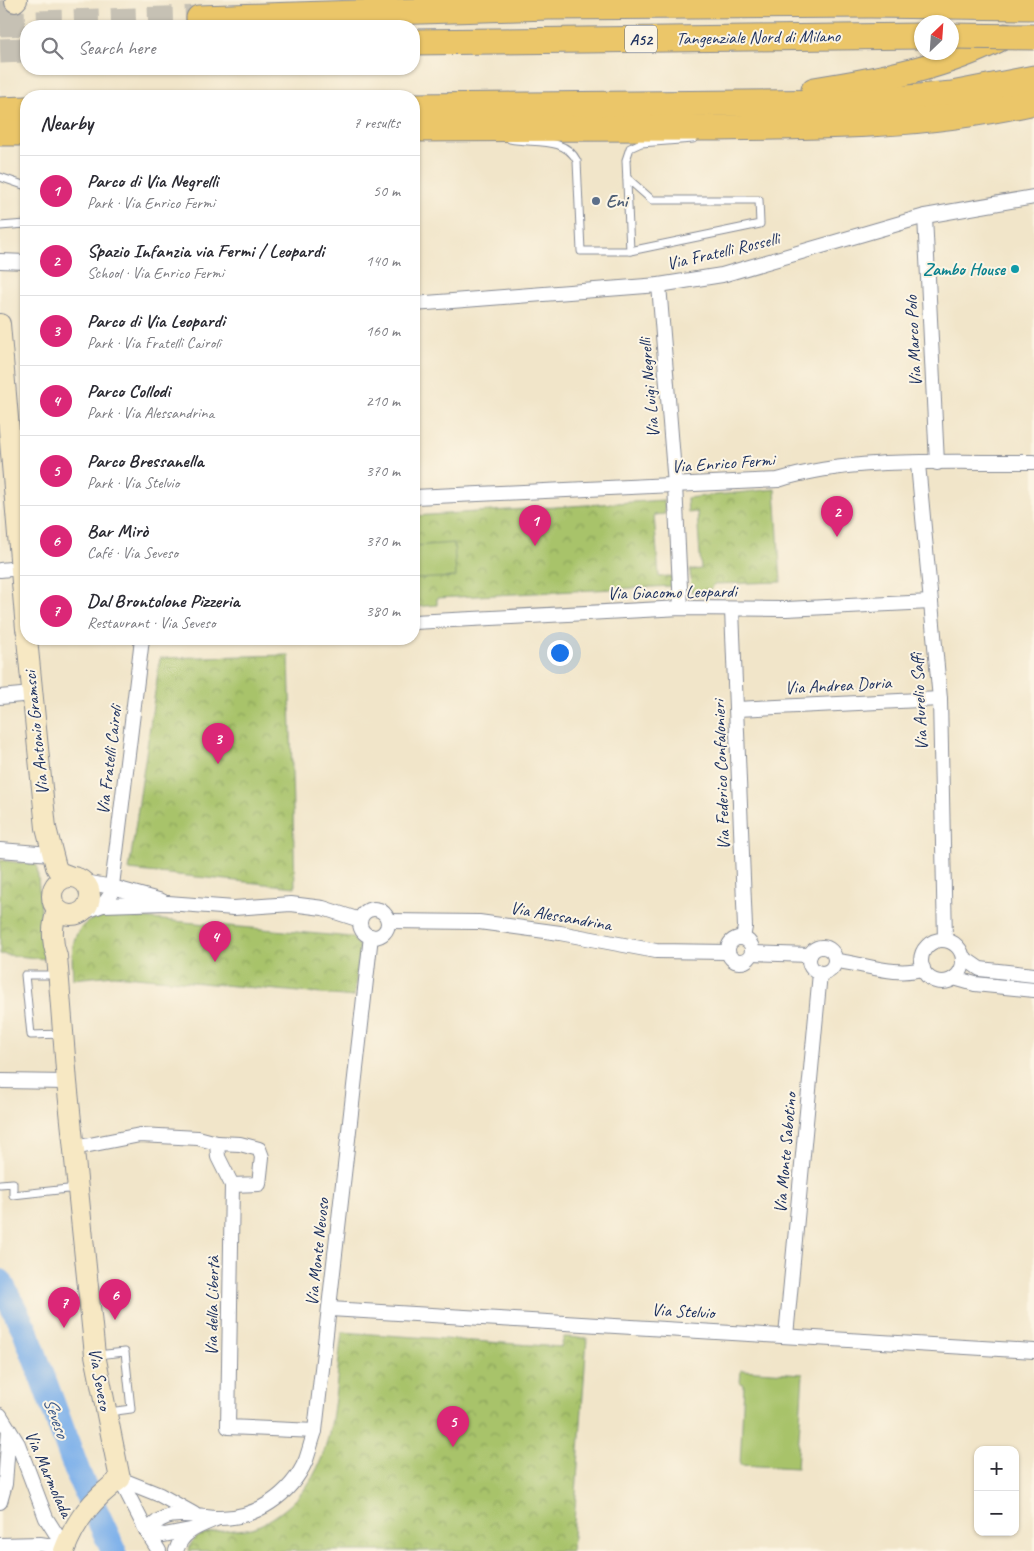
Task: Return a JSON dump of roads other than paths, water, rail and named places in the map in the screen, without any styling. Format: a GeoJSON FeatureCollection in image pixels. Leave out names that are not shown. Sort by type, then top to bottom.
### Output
{"type":"FeatureCollection","features":[{"type":"Feature","properties":{"kind":"highway"},"geometry":{"type":"LineString","coordinates":[[549,7],[623,0]]}},
{"type":"Feature","properties":{"kind":"highway","name":"Tangenziale Nord di Milano"},"geometry":{"type":"LineString","coordinates":[[198,18],[549,7],[870,5],[1034,7]]}},
{"type":"Feature","properties":{"kind":"highway"},"geometry":{"type":"LineString","coordinates":[[525,106],[655,92],[814,90],[855,84],[894,76],[938,63],[1000,39],[1034,20]]}},
{"type":"Feature","properties":{"kind":"highway","name":"Tangenziale Nord di Milano"},"geometry":{"type":"LineString","coordinates":[[420,42],[914,36]]}},
{"type":"Feature","properties":{"kind":"highway"},"geometry":{"type":"LineString","coordinates":[[959,36],[1034,37]]}},
{"type":"Feature","properties":{"kind":"highway"},"geometry":{"type":"LineString","coordinates":[[420,106],[806,104],[873,101],[952,94],[1034,78]]}},
{"type":"Feature","properties":{"kind":"highway"},"geometry":{"type":"LineString","coordinates":[[420,129],[772,128],[888,125],[994,111],[1034,103]]}},
{"type":"Feature","properties":{"kind":"street","name":"Via Fratelli Rosselli"},"geometry":{"type":"LineString","coordinates":[[420,304],[659,284],[722,275],[925,216],[1034,197]]}},
{"type":"Feature","properties":{"kind":"street","name":"Via Marco Polo"},"geometry":{"type":"LineString","coordinates":[[925,216],[937,464]]}},
{"type":"Feature","properties":{"kind":"street"},"geometry":{"type":"LineString","coordinates":[[0,261],[20,262]]}},
{"type":"Feature","properties":{"kind":"street","name":"Via Luigi Negrelli"},"geometry":{"type":"LineString","coordinates":[[659,284],[675,485],[681,608]]}},
{"type":"Feature","properties":{"kind":"street"},"geometry":{"type":"LineString","coordinates":[[0,324],[4,403],[20,558]]}},
{"type":"Feature","properties":{"kind":"street","name":"Via Enrico Fermi"},"geometry":{"type":"LineString","coordinates":[[420,497],[778,480],[801,473],[849,467],[1034,462]]}},
{"type":"Feature","properties":{"kind":"street","name":"Via Aurelio Saffi"},"geometry":{"type":"LineString","coordinates":[[918,464],[940,699],[944,940]]}},
{"type":"Feature","properties":{"kind":"street"},"geometry":{"type":"LineString","coordinates":[[0,570],[20,568]]}},
{"type":"Feature","properties":{"kind":"street","name":"Via Giacomo Leopardi"},"geometry":{"type":"LineString","coordinates":[[420,622],[681,608],[732,610],[931,602]]}},
{"type":"Feature","properties":{"kind":"street","name":"Via Federico Confalonieri"},"geometry":{"type":"LineString","coordinates":[[732,610],[744,917],[743,938]]}},
{"type":"Feature","properties":{"kind":"street","name":"Via Antonio Gramsci"},"geometry":{"type":"LineString","coordinates":[[28,645],[48,854],[55,900]]}},
{"type":"Feature","properties":{"kind":"street","name":"Via Fratelli Cairoli"},"geometry":{"type":"LineString","coordinates":[[103,905],[111,894],[141,645]]}},
{"type":"Feature","properties":{"kind":"street"},"geometry":{"type":"LineString","coordinates":[[0,697],[32,694]]}},
{"type":"Feature","properties":{"kind":"street","name":"Via Andrea Doria"},"geometry":{"type":"LineString","coordinates":[[737,709],[940,699]]}},
{"type":"Feature","properties":{"kind":"street"},"geometry":{"type":"LineString","coordinates":[[0,850],[48,854]]}},
{"type":"Feature","properties":{"kind":"street","name":"Via Antonio Gramsci"},"geometry":{"type":"LineString","coordinates":[[48,854],[59,872],[79,879]]}},
{"type":"Feature","properties":{"kind":"street"},"geometry":{"type":"LineString","coordinates":[[79,879],[88,886],[91,898],[89,904],[80,914]]}},
{"type":"Feature","properties":{"kind":"street"},"geometry":{"type":"LineString","coordinates":[[168,903],[79,879],[60,880],[55,900],[67,915],[80,914],[103,905],[168,903],[217,908],[274,904],[307,905],[360,920]]}},
{"type":"Feature","properties":{"kind":"street","name":"Via Seveso"},"geometry":{"type":"LineString","coordinates":[[55,900],[53,945],[58,965],[67,1082],[95,1355],[120,1479]]}},
{"type":"Feature","properties":{"kind":"street"},"geometry":{"type":"LineString","coordinates":[[374,909],[383,912],[388,921],[383,933],[371,936],[363,932],[360,920],[365,912],[374,909]]}},
{"type":"Feature","properties":{"kind":"street","name":"Via Seveso"},"geometry":{"type":"LineString","coordinates":[[58,965],[66,930],[80,914]]}},
{"type":"Feature","properties":{"kind":"street","name":"Via Alessandrina"},"geometry":{"type":"LineString","coordinates":[[388,921],[478,922],[544,930],[656,951],[728,952],[731,959],[739,962],[747,960],[752,953],[810,956],[815,949],[823,947],[831,950],[836,960],[889,969],[916,970],[923,968]]}},
{"type":"Feature","properties":{"kind":"street","name":"Via Monte Nevoso"},"geometry":{"type":"LineString","coordinates":[[218,1518],[166,1516],[155,1522],[147,1532],[164,1535],[190,1530],[218,1518],[254,1511],[268,1505],[295,1479],[305,1461],[315,1431],[371,936]]}},
{"type":"Feature","properties":{"kind":"street"},"geometry":{"type":"LineString","coordinates":[[728,952],[732,941],[743,938],[750,942],[752,953]]}},
{"type":"Feature","properties":{"kind":"street"},"geometry":{"type":"LineString","coordinates":[[964,958],[962,970],[954,978],[942,982],[936,981],[926,974],[921,961],[926,948],[937,940],[944,940],[957,946],[964,958],[980,969],[1034,975]]}},
{"type":"Feature","properties":{"kind":"street"},"geometry":{"type":"LineString","coordinates":[[810,956],[810,964],[820,973],[832,969],[836,960]]}},
{"type":"Feature","properties":{"kind":"street","name":"Via Monte Sabotino"},"geometry":{"type":"LineString","coordinates":[[786,1336],[820,973]]}},
{"type":"Feature","properties":{"kind":"street"},"geometry":{"type":"LineString","coordinates":[[954,978],[975,984],[1034,990]]}},
{"type":"Feature","properties":{"kind":"street"},"geometry":{"type":"LineString","coordinates":[[0,1082],[67,1082]]}},
{"type":"Feature","properties":{"kind":"street"},"geometry":{"type":"LineString","coordinates":[[74,1148],[140,1135],[198,1138],[217,1143],[240,1144],[259,1150],[262,1157],[259,1184],[232,1185]]}},
{"type":"Feature","properties":{"kind":"street","name":"Via della Libertà"},"geometry":{"type":"LineString","coordinates":[[217,1143],[218,1157],[232,1185],[228,1426],[315,1431]]}},
{"type":"Feature","properties":{"kind":"street","name":"Via Stelvio"},"geometry":{"type":"LineString","coordinates":[[330,1309],[1034,1350]]}},
{"type":"Feature","properties":{"kind":"street","name":"Via Marmolada"},"geometry":{"type":"LineString","coordinates":[[0,1415],[18,1444],[46,1518],[64,1549]]}},
{"type":"Feature","properties":{"kind":"street"},"geometry":{"type":"LineString","coordinates":[[0,1502],[5,1484],[9,1430]]}},
{"type":"Feature","properties":{"kind":"street"},"geometry":{"type":"LineString","coordinates":[[0,1545],[40,1544],[64,1549],[73,1527],[101,1493],[120,1479],[147,1532],[159,1551]]}},
{"type":"Feature","properties":{"kind":"street","name":"Via Monte Nevoso"},"geometry":{"type":"LineString","coordinates":[[120,1479],[160,1495],[197,1516]]}},
{"type":"Feature","properties":{"kind":"street"},"geometry":{"type":"LineString","coordinates":[[176,1551],[180,1541],[190,1530]]}},
{"type":"Feature","properties":{"kind":"lane"},"geometry":{"type":"LineString","coordinates":[[710,137],[772,128]]}},
{"type":"Feature","properties":{"kind":"lane"},"geometry":{"type":"LineString","coordinates":[[458,129],[516,141],[549,143],[573,153],[577,161],[581,251],[630,251],[760,224],[759,200],[652,200],[627,178]]}},
{"type":"Feature","properties":{"kind":"lane"},"geometry":{"type":"LineString","coordinates":[[630,251],[627,152],[635,145],[701,138]]}},
{"type":"Feature","properties":{"kind":"lane"},"geometry":{"type":"LineString","coordinates":[[0,177],[20,184]]}},
{"type":"Feature","properties":{"kind":"lane"},"geometry":{"type":"LineString","coordinates":[[0,226],[20,224]]}},
{"type":"Feature","properties":{"kind":"lane"},"geometry":{"type":"LineString","coordinates":[[58,965],[25,975],[31,1036],[63,1034]]}},
{"type":"Feature","properties":{"kind":"lane"},"geometry":{"type":"LineString","coordinates":[[0,1184],[13,1184],[13,1195],[78,1188]]}},
{"type":"Feature","properties":{"kind":"lane"},"geometry":{"type":"LineString","coordinates":[[95,1355],[125,1352],[131,1409],[107,1413]]}},
{"type":"Feature","properties":{"kind":"waterway","name":"Seveso"},"geometry":{"type":"LineString","coordinates":[[0,1282],[25,1330],[79,1476],[114,1551]]}},
{"type":"Feature","properties":{"kind":"tunnel"},"geometry":{"type":"LineString","coordinates":[[0,11],[11,7],[15,2]]}},
{"type":"Feature","properties":{"kind":"tunnel"},"geometry":{"type":"LineString","coordinates":[[133,20],[199,18]]}},
{"type":"Feature","properties":{"kind":"tunnel"},"geometry":{"type":"LineString","coordinates":[[0,24],[20,23]]}},
{"type":"Feature","properties":{"kind":"tunnel"},"geometry":{"type":"LineString","coordinates":[[0,51],[20,50]]}},
{"type":"Feature","properties":{"kind":"place","name":"Eni"},"geometry":{"type":"Point","coordinates":[596,201]}},
{"type":"Feature","properties":{"kind":"place","name":"Zambo House"},"geometry":{"type":"Point","coordinates":[1015,269]}},
{"type":"Feature","properties":{"kind":"place","name":"Spazio Infanzia via Fermi / Leopardi"},"geometry":{"type":"Point","coordinates":[837,537]}},
{"type":"Feature","properties":{"kind":"place","name":"Parco di Via Negrelli"},"geometry":{"type":"Point","coordinates":[535,546]}},
{"type":"Feature","properties":{"kind":"place","name":"Parco di Via Leopardi"},"geometry":{"type":"Point","coordinates":[218,764]}},
{"type":"Feature","properties":{"kind":"place","name":"Parco Collodi"},"geometry":{"type":"Point","coordinates":[215,962]}},
{"type":"Feature","properties":{"kind":"place","name":"Bar Mirò"},"geometry":{"type":"Point","coordinates":[115,1320]}},
{"type":"Feature","properties":{"kind":"place","name":"Dal Brontolone Pizzeria"},"geometry":{"type":"Point","coordinates":[64,1328]}},
{"type":"Feature","properties":{"kind":"place","name":"Parco Bressanella"},"geometry":{"type":"Point","coordinates":[453,1447]}}]}
